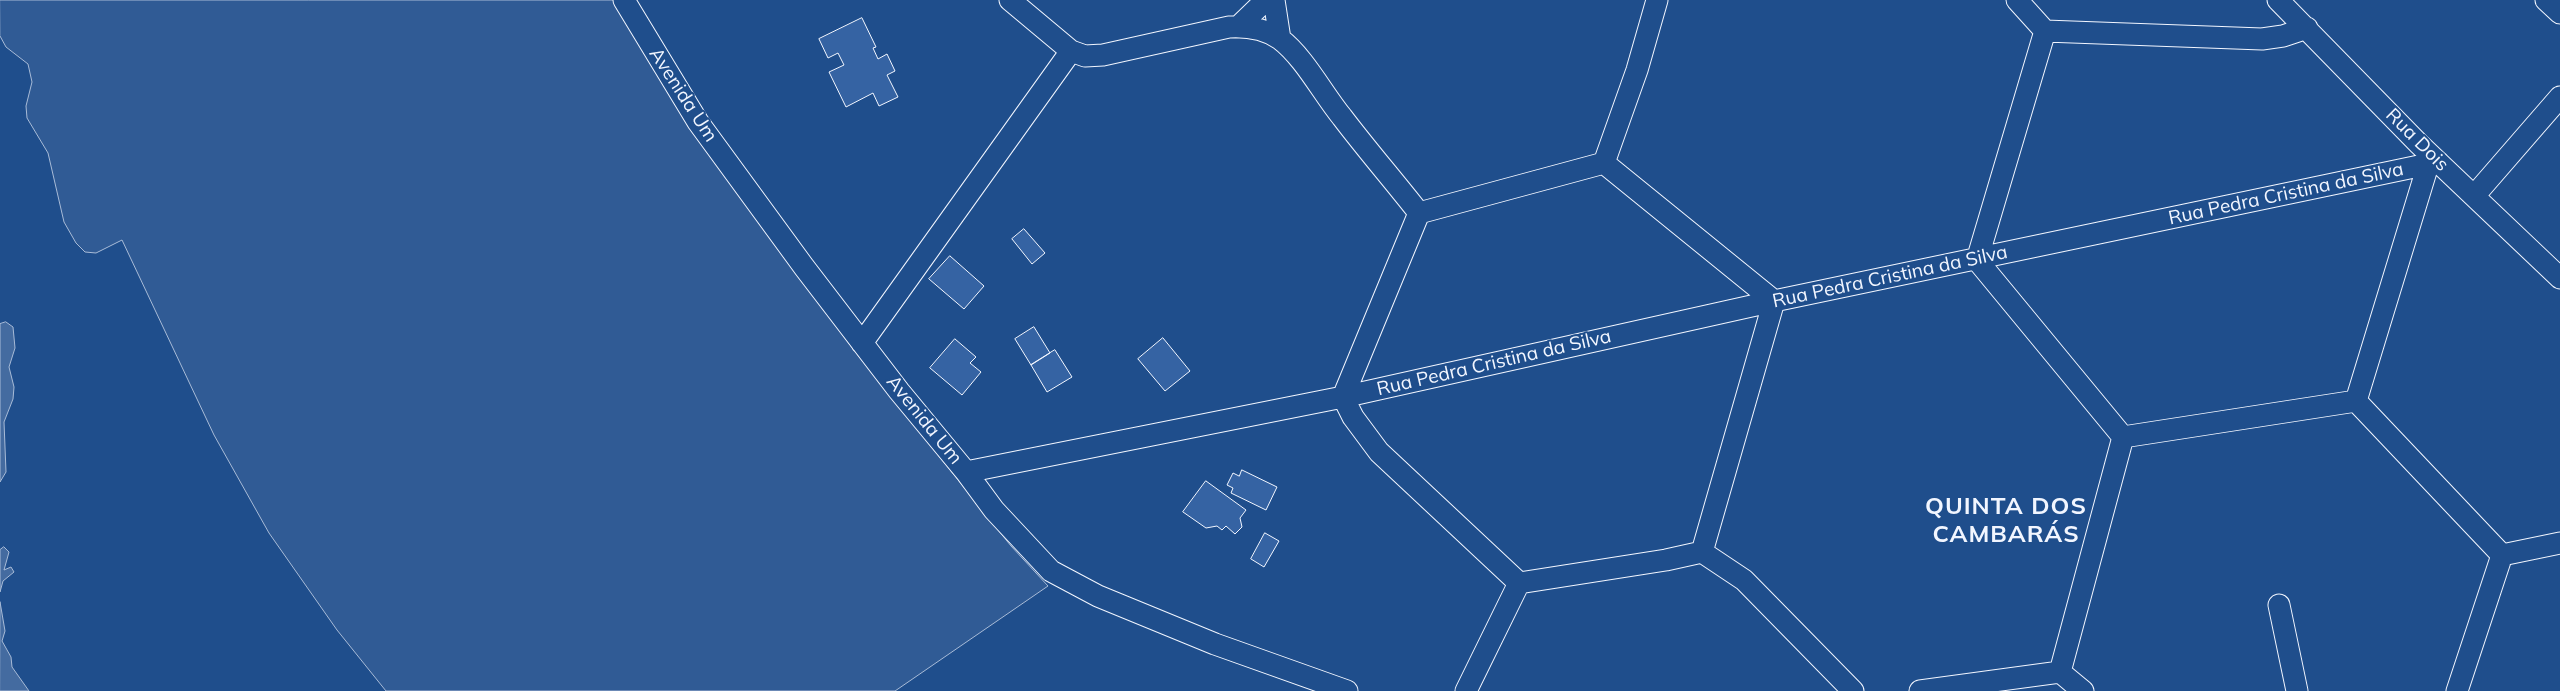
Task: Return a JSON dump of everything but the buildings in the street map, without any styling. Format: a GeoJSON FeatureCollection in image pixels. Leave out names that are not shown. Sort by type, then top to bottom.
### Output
{"type":"FeatureCollection","features":[{"type":"Feature","properties":{"kind":"street","name":"Avenida Um"},"geometry":{"type":"LineString","coordinates":[[624,0],[698,122],[862,343],[966,472],[994,510],[1051,571],[1098,596],[1215,644],[1347,691]]}},
{"type":"Feature","properties":{"kind":"street"},"geometry":{"type":"LineString","coordinates":[[1010,0],[1071,51],[1086,56],[1102,55],[1195,34],[1238,27],[1265,31],[1280,39],[1292,51],[1342,118],[1419,213]]}},
{"type":"Feature","properties":{"kind":"street"},"geometry":{"type":"LineString","coordinates":[[1238,27],[1266,0]]}},
{"type":"Feature","properties":{"kind":"street"},"geometry":{"type":"LineString","coordinates":[[1274,0],[1280,39]]}},
{"type":"Feature","properties":{"kind":"street"},"geometry":{"type":"LineString","coordinates":[[1604,164],[1637,70],[1657,0]]}},
{"type":"Feature","properties":{"kind":"street"},"geometry":{"type":"LineString","coordinates":[[2017,0],[2045,31],[2262,39],[2283,36],[2307,28]]}},
{"type":"Feature","properties":{"kind":"street","name":"Rua Dois"},"geometry":{"type":"LineString","coordinates":[[2278,0],[2307,28],[2433,163],[2474,196],[2560,278]]}},
{"type":"Feature","properties":{"kind":"street"},"geometry":{"type":"LineString","coordinates":[[2546,0],[2560,13]]}},
{"type":"Feature","properties":{"kind":"street"},"geometry":{"type":"LineString","coordinates":[[2045,31],[1977,260],[2124,436]]}},
{"type":"Feature","properties":{"kind":"street"},"geometry":{"type":"LineString","coordinates":[[862,343],[1071,51]]}},
{"type":"Feature","properties":{"kind":"street"},"geometry":{"type":"LineString","coordinates":[[2474,196],[2560,97]]}},
{"type":"Feature","properties":{"kind":"street"},"geometry":{"type":"LineString","coordinates":[[2356,401],[2433,163]]}},
{"type":"Feature","properties":{"kind":"street","name":"Rua Pedra Cristina da Silva"},"geometry":{"type":"LineString","coordinates":[[966,472],[1343,397],[1774,300],[1977,260],[2433,163]]}},
{"type":"Feature","properties":{"kind":"street"},"geometry":{"type":"LineString","coordinates":[[1419,213],[1604,164]]}},
{"type":"Feature","properties":{"kind":"street"},"geometry":{"type":"LineString","coordinates":[[1604,164],[1774,300],[1702,552]]}},
{"type":"Feature","properties":{"kind":"street"},"geometry":{"type":"LineString","coordinates":[[1419,213],[1343,397],[1353,417],[1380,452],[1519,583]]}},
{"type":"Feature","properties":{"kind":"street"},"geometry":{"type":"LineString","coordinates":[[2124,436],[2356,401]]}},
{"type":"Feature","properties":{"kind":"street"},"geometry":{"type":"LineString","coordinates":[[2356,401],[2502,555]]}},
{"type":"Feature","properties":{"kind":"street"},"geometry":{"type":"LineString","coordinates":[[2060,672],[2124,436]]}},
{"type":"Feature","properties":{"kind":"street"},"geometry":{"type":"LineString","coordinates":[[2502,555],[2560,544]]}},
{"type":"Feature","properties":{"kind":"street"},"geometry":{"type":"LineString","coordinates":[[1519,583],[1666,560],[1702,552],[1744,580],[1853,691]]}},
{"type":"Feature","properties":{"kind":"street"},"geometry":{"type":"LineString","coordinates":[[2457,691],[2502,555]]}},
{"type":"Feature","properties":{"kind":"street"},"geometry":{"type":"LineString","coordinates":[[1466,691],[1519,583]]}},
{"type":"Feature","properties":{"kind":"street"},"geometry":{"type":"LineString","coordinates":[[2279,605],[2298,691]]}},
{"type":"Feature","properties":{"kind":"street"},"geometry":{"type":"LineString","coordinates":[[1920,691],[2060,672],[2083,691]]}},
{"type":"Feature","properties":{"kind":"shaded area"},"geometry":{"type":"Polygon","coordinates":[[[0,0],[617,0],[697,132],[853,349],[1011,546],[1048,586],[895,691],[386,691],[337,630],[269,533],[214,435],[122,240],[96,253],[85,252],[76,243],[64,222],[48,153],[27,118],[26,106],[32,82],[28,64],[6,47],[0,36],[0,0]]]}},
{"type":"Feature","properties":{"kind":"shaded area"},"geometry":{"type":"Polygon","coordinates":[[[6,322],[13,327],[15,348],[9,367],[14,387],[13,399],[4,422],[6,472],[0,482],[0,324],[6,322]]]}},
{"type":"Feature","properties":{"kind":"shaded area"},"geometry":{"type":"Polygon","coordinates":[[[4,547],[9,552],[4,570],[11,567],[14,572],[3,581],[0,592],[0,550],[4,547]]]}},
{"type":"Feature","properties":{"kind":"shaded area"},"geometry":{"type":"Polygon","coordinates":[[[0,602],[5,631],[2,641],[11,657],[12,667],[29,691],[0,691],[0,602]]]}},
{"type":"Feature","properties":{"kind":"district","name":"QUINTA DOS CAMBARÁS"},"geometry":{"type":"Point","coordinates":[2006,521]}}]}
